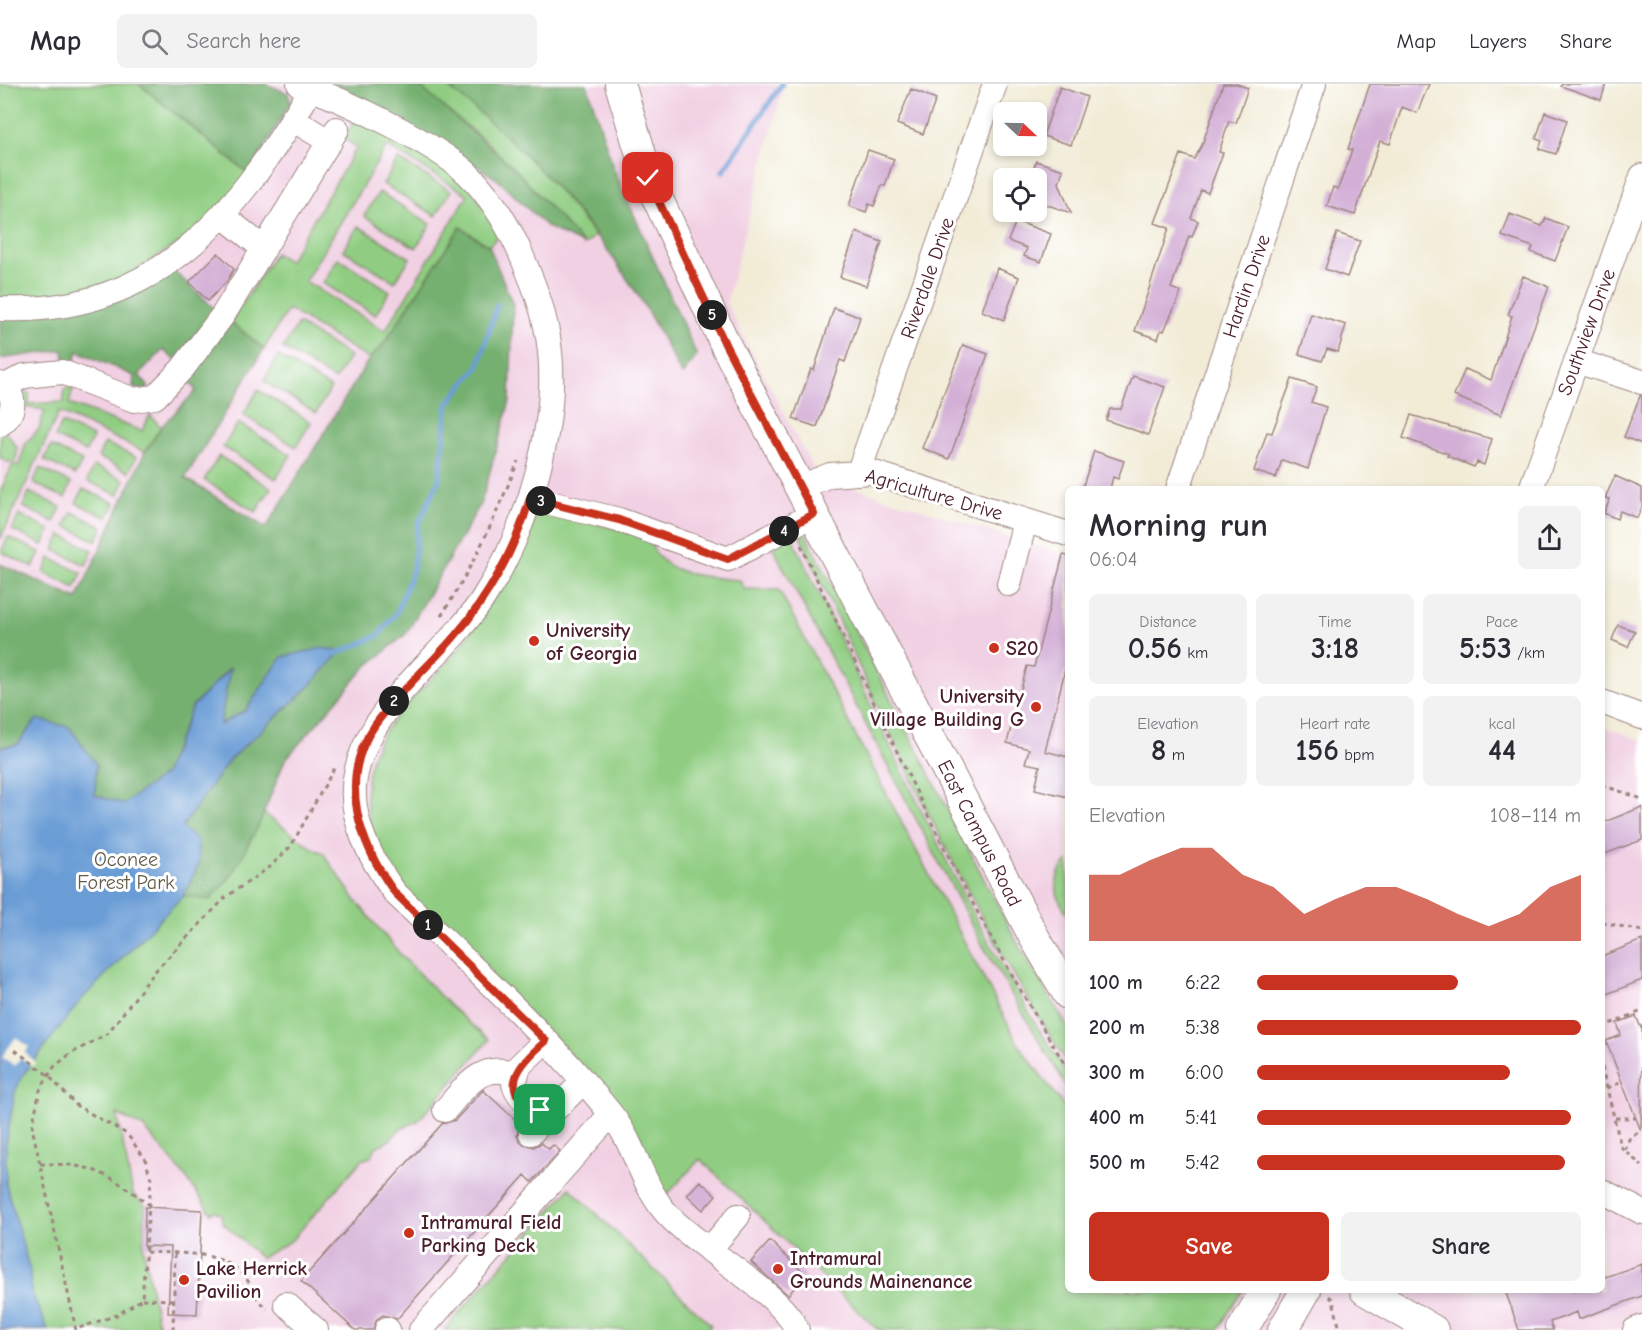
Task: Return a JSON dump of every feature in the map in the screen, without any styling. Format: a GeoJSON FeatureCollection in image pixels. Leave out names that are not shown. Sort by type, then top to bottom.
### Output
{"type":"FeatureCollection","features":[{"type":"Feature","properties":{"kind":"main road","name":"East Campus Road"},"geometry":{"type":"LineString","coordinates":[[620,84],[648,178],[726,346],[800,487],[803,520],[1065,989]]}},
{"type":"Feature","properties":{"kind":"main road"},"geometry":{"type":"LineString","coordinates":[[1242,1330],[1264,1293]]}},
{"type":"Feature","properties":{"kind":"main road"},"geometry":{"type":"LineString","coordinates":[[1283,1330],[1320,1295]]}},
{"type":"Feature","properties":{"kind":"main road"},"geometry":{"type":"LineString","coordinates":[[1384,1295],[1433,1330]]}},
{"type":"Feature","properties":{"kind":"street","name":"Riverdale Drive"},"geometry":{"type":"LineString","coordinates":[[859,471],[995,84]]}},
{"type":"Feature","properties":{"kind":"street","name":"Hardin Drive"},"geometry":{"type":"LineString","coordinates":[[1179,486],[1314,84]]}},
{"type":"Feature","properties":{"kind":"street"},"geometry":{"type":"LineString","coordinates":[[0,309],[64,305],[117,292],[173,261],[223,216],[267,160],[292,118],[305,86],[404,133],[443,156],[466,173],[491,200],[511,234],[541,302],[549,340],[550,385],[546,427],[530,498],[506,559],[482,600],[455,636],[407,686],[373,728],[356,773],[354,796],[364,842],[377,868],[395,893],[546,1041],[611,1114],[626,1135],[661,1205],[683,1230],[781,1306],[797,1330]]}},
{"type":"Feature","properties":{"kind":"street"},"geometry":{"type":"LineString","coordinates":[[0,424],[12,411],[12,396],[3,385],[24,376],[62,372],[134,400],[155,397],[183,368],[223,315],[334,136],[292,118]]}},
{"type":"Feature","properties":{"kind":"street","name":"Southview Drive"},"geometry":{"type":"LineString","coordinates":[[1532,486],[1642,176]]}},
{"type":"Feature","properties":{"kind":"street"},"geometry":{"type":"LineString","coordinates":[[223,216],[264,249]]}},
{"type":"Feature","properties":{"kind":"street"},"geometry":{"type":"LineString","coordinates":[[1576,361],[1642,382]]}},
{"type":"Feature","properties":{"kind":"street","name":"Agriculture Drive"},"geometry":{"type":"LineString","coordinates":[[800,487],[830,475],[859,471],[871,472],[1065,533]]}},
{"type":"Feature","properties":{"kind":"street"},"geometry":{"type":"LineString","coordinates":[[530,498],[619,520],[728,559],[803,520]]}},
{"type":"Feature","properties":{"kind":"street"},"geometry":{"type":"LineString","coordinates":[[1009,584],[1025,521]]}},
{"type":"Feature","properties":{"kind":"street"},"geometry":{"type":"LineString","coordinates":[[1605,703],[1642,717]]}},
{"type":"Feature","properties":{"kind":"street"},"geometry":{"type":"LineString","coordinates":[[546,1041],[519,1066],[514,1084],[524,1101],[531,1107],[551,1114]]}},
{"type":"Feature","properties":{"kind":"street"},"geometry":{"type":"LineString","coordinates":[[445,1110],[482,1073],[498,1070],[515,1075]]}},
{"type":"Feature","properties":{"kind":"street"},"geometry":{"type":"LineString","coordinates":[[531,1133],[583,1082]]}},
{"type":"Feature","properties":{"kind":"street"},"geometry":{"type":"LineString","coordinates":[[421,1330],[611,1114]]}},
{"type":"Feature","properties":{"kind":"street"},"geometry":{"type":"LineString","coordinates":[[1605,1193],[1642,1212]]}},
{"type":"Feature","properties":{"kind":"street"},"geometry":{"type":"LineString","coordinates":[[709,1250],[738,1216]]}},
{"type":"Feature","properties":{"kind":"street"},"geometry":{"type":"LineString","coordinates":[[277,1307],[315,1330]]}},
{"type":"Feature","properties":{"kind":"street"},"geometry":{"type":"LineString","coordinates":[[1635,1330],[1642,1328]]}},
{"type":"Feature","properties":{"kind":"path"},"geometry":{"type":"LineString","coordinates":[[436,623],[466,578],[498,513],[520,456]]}},
{"type":"Feature","properties":{"kind":"path"},"geometry":{"type":"LineString","coordinates":[[803,520],[902,763],[991,941],[1065,1064]]}},
{"type":"Feature","properties":{"kind":"path"},"geometry":{"type":"LineString","coordinates":[[173,1300],[142,1299],[107,1319],[76,1330],[32,1127],[34,1107],[48,1075],[70,1054],[107,1034],[157,969],[226,897],[270,867],[291,846],[337,764]]}},
{"type":"Feature","properties":{"kind":"path"},"geometry":{"type":"LineString","coordinates":[[1605,785],[1642,799]]}},
{"type":"Feature","properties":{"kind":"path"},"geometry":{"type":"LineString","coordinates":[[1605,923],[1642,932]]}},
{"type":"Feature","properties":{"kind":"path"},"geometry":{"type":"LineString","coordinates":[[1605,1026],[1642,1011]]}},
{"type":"Feature","properties":{"kind":"path"},"geometry":{"type":"LineString","coordinates":[[15,1050],[48,1075],[77,1106],[127,1134],[145,1159],[151,1179],[142,1299]]}},
{"type":"Feature","properties":{"kind":"path"},"geometry":{"type":"LineString","coordinates":[[1605,1080],[1622,1146],[1642,1166]]}},
{"type":"Feature","properties":{"kind":"path"},"geometry":{"type":"LineString","coordinates":[[1607,1088],[1622,1082]]}},
{"type":"Feature","properties":{"kind":"path"},"geometry":{"type":"LineString","coordinates":[[1615,1118],[1636,1118]]}},
{"type":"Feature","properties":{"kind":"path"},"geometry":{"type":"LineString","coordinates":[[1625,1150],[1629,1139],[1641,1130]]}},
{"type":"Feature","properties":{"kind":"path"},"geometry":{"type":"LineString","coordinates":[[40,1164],[75,1164],[106,1174],[120,1181],[149,1206]]}},
{"type":"Feature","properties":{"kind":"path"},"geometry":{"type":"LineString","coordinates":[[146,1252],[207,1255],[230,1264],[243,1275],[261,1304],[277,1307]]}},
{"type":"Feature","properties":{"kind":"path"},"geometry":{"type":"LineString","coordinates":[[173,1330],[175,1254]]}},
{"type":"Feature","properties":{"kind":"path"},"geometry":{"type":"LineString","coordinates":[[1320,1295],[1340,1330]]}},
{"type":"Feature","properties":{"kind":"shaded area","name":"University of Georgia"},"geometry":{"type":"Polygon","coordinates":[[[0,84],[784,84],[726,303],[817,476],[1065,555],[1065,1293],[1605,1293],[1605,727],[1642,740],[1642,1330],[0,1330],[0,84]]]}},
{"type":"Feature","properties":{"kind":"green space"},"geometry":{"type":"Polygon","coordinates":[[[0,84],[139,84],[249,174],[201,229],[117,282],[56,296],[0,298],[0,84]]]}},
{"type":"Feature","properties":{"kind":"green space"},"geometry":{"type":"Polygon","coordinates":[[[139,84],[266,84],[288,93],[291,102],[249,174],[139,84]]]}},
{"type":"Feature","properties":{"kind":"green space"},"geometry":{"type":"Polygon","coordinates":[[[319,84],[414,84],[423,89],[516,170],[584,245],[547,227],[497,179],[449,148],[319,84]]]}},
{"type":"Feature","properties":{"kind":"green space"},"geometry":{"type":"Polygon","coordinates":[[[414,84],[446,86],[486,115],[546,176],[595,236],[584,245],[489,144],[414,84]]]}},
{"type":"Feature","properties":{"kind":"green space"},"geometry":{"type":"Polygon","coordinates":[[[444,84],[587,84],[614,170],[697,356],[682,375],[637,294],[590,227],[522,151],[444,84]]]}},
{"type":"Feature","properties":{"kind":"green space"},"geometry":{"type":"Polygon","coordinates":[[[350,114],[450,170],[472,190],[500,234],[489,246],[461,228],[383,345],[369,359],[288,309],[264,349],[231,322],[275,253],[289,261],[357,147],[344,139],[352,125],[350,114]],[[387,146],[305,281],[385,331],[468,195],[387,146]]]}},
{"type":"Feature","properties":{"kind":"green space"},"geometry":{"type":"Polygon","coordinates":[[[398,159],[451,191],[436,216],[383,184],[398,159]]]}},
{"type":"Feature","properties":{"kind":"green space"},"geometry":{"type":"Polygon","coordinates":[[[379,192],[431,224],[416,248],[364,216],[379,192]]]}},
{"type":"Feature","properties":{"kind":"green space"},"geometry":{"type":"Polygon","coordinates":[[[358,226],[410,258],[395,282],[343,250],[358,226]]]}},
{"type":"Feature","properties":{"kind":"green space"},"geometry":{"type":"Polygon","coordinates":[[[460,227],[489,246],[513,305],[510,401],[481,503],[406,634],[366,667],[285,760],[258,827],[231,876],[210,900],[183,896],[199,864],[181,827],[229,760],[309,687],[341,651],[282,657],[246,710],[219,725],[229,669],[192,707],[164,775],[123,804],[95,795],[96,764],[17,745],[0,747],[0,564],[77,599],[145,452],[161,427],[196,391],[188,380],[231,322],[264,349],[185,478],[266,528],[369,359],[383,345],[460,227]]]}},
{"type":"Feature","properties":{"kind":"green space"},"geometry":{"type":"Polygon","coordinates":[[[338,258],[390,291],[375,315],[323,283],[338,258]]]}},
{"type":"Feature","properties":{"kind":"green space"},"geometry":{"type":"Polygon","coordinates":[[[174,271],[215,309],[175,360],[163,350],[139,375],[148,386],[148,390],[133,388],[134,376],[78,351],[73,365],[66,364],[63,350],[0,359],[0,317],[174,271]]]}},
{"type":"Feature","properties":{"kind":"green space"},"geometry":{"type":"Polygon","coordinates":[[[298,324],[350,356],[335,380],[283,348],[298,324]]]}},
{"type":"Feature","properties":{"kind":"green space"},"geometry":{"type":"Polygon","coordinates":[[[278,356],[331,388],[316,413],[264,381],[278,356]]]}},
{"type":"Feature","properties":{"kind":"green space"},"geometry":{"type":"Polygon","coordinates":[[[68,387],[73,389],[69,404],[142,431],[150,415],[161,427],[145,452],[59,412],[0,540],[0,492],[13,464],[19,465],[26,443],[39,429],[45,410],[24,407],[21,392],[29,393],[29,404],[64,402],[64,389],[68,387]]]}},
{"type":"Feature","properties":{"kind":"green space"},"geometry":{"type":"Polygon","coordinates":[[[258,390],[311,422],[296,447],[243,415],[258,390]]]}},
{"type":"Feature","properties":{"kind":"green space"},"geometry":{"type":"Polygon","coordinates":[[[62,423],[93,437],[86,452],[55,437],[62,423]]]}},
{"type":"Feature","properties":{"kind":"green space"},"geometry":{"type":"Polygon","coordinates":[[[238,423],[291,455],[276,479],[223,447],[238,423]]]}},
{"type":"Feature","properties":{"kind":"green space"},"geometry":{"type":"Polygon","coordinates":[[[6,432],[18,449],[15,461],[10,463],[0,458],[0,433],[6,432]]]}},
{"type":"Feature","properties":{"kind":"green space"},"geometry":{"type":"Polygon","coordinates":[[[105,443],[136,457],[129,472],[98,457],[105,443]]]}},
{"type":"Feature","properties":{"kind":"green space"},"geometry":{"type":"Polygon","coordinates":[[[51,446],[82,461],[75,475],[44,460],[51,446]]]}},
{"type":"Feature","properties":{"kind":"green space"},"geometry":{"type":"Polygon","coordinates":[[[219,456],[271,488],[256,512],[204,480],[219,456]]]}},
{"type":"Feature","properties":{"kind":"green space"},"geometry":{"type":"Polygon","coordinates":[[[94,466],[125,480],[118,495],[87,481],[94,466]]]}},
{"type":"Feature","properties":{"kind":"green space"},"geometry":{"type":"Polygon","coordinates":[[[40,468],[71,483],[65,498],[33,483],[40,468]]]}},
{"type":"Feature","properties":{"kind":"green space"},"geometry":{"type":"Polygon","coordinates":[[[83,489],[115,503],[108,518],[76,503],[83,489]]]}},
{"type":"Feature","properties":{"kind":"green space"},"geometry":{"type":"Polygon","coordinates":[[[29,492],[61,507],[54,522],[23,507],[29,492]]]}},
{"type":"Feature","properties":{"kind":"green space"},"geometry":{"type":"Polygon","coordinates":[[[539,510],[650,537],[654,550],[662,560],[685,572],[699,576],[740,580],[744,589],[779,590],[1020,1047],[1065,1108],[1065,1293],[1241,1293],[1218,1330],[878,1330],[700,1159],[666,1196],[641,1139],[609,1094],[406,890],[379,848],[371,825],[367,803],[367,780],[372,758],[382,735],[398,714],[457,651],[492,600],[522,547],[539,510]]]}},
{"type":"Feature","properties":{"kind":"green space"},"geometry":{"type":"Polygon","coordinates":[[[72,512],[103,527],[96,541],[65,526],[72,512]]]}},
{"type":"Feature","properties":{"kind":"green space"},"geometry":{"type":"Polygon","coordinates":[[[19,515],[50,530],[43,545],[12,530],[19,515]]]}},
{"type":"Feature","properties":{"kind":"green space"},"geometry":{"type":"Polygon","coordinates":[[[797,529],[804,531],[1014,937],[1065,1023],[1065,1059],[1029,1000],[956,869],[859,666],[797,529]]]}},
{"type":"Feature","properties":{"kind":"green space"},"geometry":{"type":"Polygon","coordinates":[[[791,534],[901,769],[972,912],[1038,1028],[1065,1069],[1065,1084],[983,946],[773,548],[791,534]]]}},
{"type":"Feature","properties":{"kind":"green space"},"geometry":{"type":"Polygon","coordinates":[[[61,535],[93,550],[86,565],[54,550],[61,535]]]}},
{"type":"Feature","properties":{"kind":"green space"},"geometry":{"type":"Polygon","coordinates":[[[8,537],[40,552],[33,567],[1,552],[8,537]]]}},
{"type":"Feature","properties":{"kind":"green space"},"geometry":{"type":"Polygon","coordinates":[[[50,558],[82,573],[75,588],[44,573],[50,558]]]}},
{"type":"Feature","properties":{"kind":"green space","name":"Oconee Forest Park"},"geometry":{"type":"Polygon","coordinates":[[[0,624],[311,847],[323,853],[356,901],[400,954],[450,1006],[489,1040],[418,1121],[400,1129],[390,1140],[376,1147],[371,1157],[362,1160],[291,1241],[261,1258],[222,1222],[221,1214],[215,1211],[211,1213],[185,1176],[144,1128],[117,1114],[133,1194],[145,1205],[143,1247],[159,1330],[0,1330],[0,624]]]}},
{"type":"Feature","properties":{"kind":"green space"},"geometry":{"type":"Polygon","coordinates":[[[1065,865],[1065,910],[1056,887],[1065,865]]]}},
{"type":"Feature","properties":{"kind":"green space"},"geometry":{"type":"Polygon","coordinates":[[[570,1188],[711,1325],[707,1330],[444,1330],[570,1188]]]}},
{"type":"Feature","properties":{"kind":"water"},"geometry":{"type":"Polygon","coordinates":[[[322,648],[341,651],[309,687],[229,760],[182,827],[197,841],[199,864],[183,896],[80,1001],[23,1075],[15,1092],[6,1144],[6,1184],[30,1271],[31,1291],[48,1330],[0,1330],[0,747],[17,745],[37,719],[69,727],[96,764],[95,795],[123,804],[164,775],[192,707],[230,668],[220,725],[246,710],[282,657],[322,648]]]}},
{"type":"Feature","properties":{"kind":"pier"},"geometry":{"type":"Polygon","coordinates":[[[16,1037],[29,1047],[25,1053],[36,1062],[33,1067],[21,1058],[15,1066],[2,1057],[16,1037]]]}},
{"type":"Feature","properties":{"kind":"building"},"geometry":{"type":"Polygon","coordinates":[[[1223,84],[1237,84],[1248,88],[1236,123],[1229,121],[1219,152],[1223,153],[1208,193],[1201,190],[1191,218],[1198,221],[1192,237],[1189,236],[1171,288],[1181,292],[1164,331],[1161,330],[1158,339],[1135,331],[1169,228],[1155,223],[1181,154],[1194,159],[1202,145],[1223,84]]]}},
{"type":"Feature","properties":{"kind":"building"},"geometry":{"type":"Polygon","coordinates":[[[1370,84],[1429,84],[1417,113],[1402,107],[1390,144],[1380,141],[1355,215],[1327,206],[1333,187],[1338,189],[1352,150],[1348,149],[1370,84]]]}},
{"type":"Feature","properties":{"kind":"building"},"geometry":{"type":"Polygon","coordinates":[[[1562,84],[1606,84],[1601,100],[1561,86],[1562,84]]]}},
{"type":"Feature","properties":{"kind":"building"},"geometry":{"type":"Polygon","coordinates":[[[1060,87],[1087,97],[1071,145],[1047,137],[1047,124],[1060,87]]]}},
{"type":"Feature","properties":{"kind":"building"},"geometry":{"type":"Polygon","coordinates":[[[911,89],[936,99],[923,134],[897,124],[911,89]]]}},
{"type":"Feature","properties":{"kind":"building"},"geometry":{"type":"Polygon","coordinates":[[[1545,112],[1567,120],[1556,154],[1539,149],[1542,141],[1536,139],[1545,112]]]}},
{"type":"Feature","properties":{"kind":"building"},"geometry":{"type":"Polygon","coordinates":[[[868,150],[894,159],[885,186],[882,185],[874,206],[869,204],[866,212],[849,206],[868,150]]]}},
{"type":"Feature","properties":{"kind":"building"},"geometry":{"type":"Polygon","coordinates":[[[1036,161],[1063,170],[1059,183],[1071,213],[1047,205],[1047,168],[1034,168],[1036,161]]]}},
{"type":"Feature","properties":{"kind":"building"},"geometry":{"type":"Polygon","coordinates":[[[1510,214],[1542,226],[1546,218],[1568,227],[1555,261],[1531,252],[1533,247],[1502,236],[1510,214]]]}},
{"type":"Feature","properties":{"kind":"building"},"geometry":{"type":"Polygon","coordinates":[[[1016,222],[1051,234],[1041,262],[1024,256],[1027,248],[1008,241],[1016,222]]]}},
{"type":"Feature","properties":{"kind":"building"},"geometry":{"type":"Polygon","coordinates":[[[856,232],[882,242],[866,286],[840,277],[856,232]]]}},
{"type":"Feature","properties":{"kind":"building"},"geometry":{"type":"Polygon","coordinates":[[[1337,233],[1360,241],[1347,277],[1325,269],[1337,233]]]}},
{"type":"Feature","properties":{"kind":"building"},"geometry":{"type":"Polygon","coordinates":[[[218,253],[234,269],[227,281],[208,301],[189,282],[218,253]]]}},
{"type":"Feature","properties":{"kind":"building"},"geometry":{"type":"Polygon","coordinates":[[[997,268],[1019,277],[1004,320],[982,311],[997,268]]]}},
{"type":"Feature","properties":{"kind":"building"},"geometry":{"type":"Polygon","coordinates":[[[1523,276],[1549,287],[1501,415],[1454,396],[1465,369],[1491,380],[1512,316],[1508,315],[1523,276]]]}},
{"type":"Feature","properties":{"kind":"building"},"geometry":{"type":"Polygon","coordinates":[[[834,308],[860,317],[845,362],[840,360],[817,427],[793,419],[811,369],[814,370],[834,308]]]}},
{"type":"Feature","properties":{"kind":"building"},"geometry":{"type":"Polygon","coordinates":[[[1311,314],[1346,325],[1338,352],[1327,349],[1322,361],[1299,354],[1311,314]]]}},
{"type":"Feature","properties":{"kind":"building"},"geometry":{"type":"Polygon","coordinates":[[[963,345],[988,354],[949,459],[922,448],[963,345]]]}},
{"type":"Feature","properties":{"kind":"building"},"geometry":{"type":"Polygon","coordinates":[[[1133,376],[1165,387],[1148,435],[1106,420],[1110,409],[1121,409],[1133,376]]]}},
{"type":"Feature","properties":{"kind":"building"},"geometry":{"type":"Polygon","coordinates":[[[1292,379],[1317,387],[1311,402],[1326,407],[1308,469],[1282,460],[1276,478],[1254,471],[1267,432],[1272,433],[1292,379]]]}},
{"type":"Feature","properties":{"kind":"building"},"geometry":{"type":"Polygon","coordinates":[[[1640,396],[1642,396],[1642,444],[1624,437],[1640,396]]]}},
{"type":"Feature","properties":{"kind":"building"},"geometry":{"type":"Polygon","coordinates":[[[1411,415],[1492,439],[1484,465],[1477,462],[1474,467],[1447,456],[1449,454],[1403,438],[1411,415]]]}},
{"type":"Feature","properties":{"kind":"building"},"geometry":{"type":"Polygon","coordinates":[[[1094,451],[1124,461],[1118,479],[1113,477],[1111,486],[1083,486],[1094,451]]]}},
{"type":"Feature","properties":{"kind":"building"},"geometry":{"type":"Polygon","coordinates":[[[1615,476],[1642,488],[1642,507],[1637,518],[1620,511],[1617,519],[1605,513],[1610,499],[1605,498],[1615,476]]]}},
{"type":"Feature","properties":{"kind":"building","name":"University Village Building G"},"geometry":{"type":"Polygon","coordinates":[[[1063,555],[1065,555],[1065,670],[1045,751],[1065,756],[1065,796],[1035,789],[1040,766],[1025,763],[1029,749],[1007,743],[1027,666],[1034,667],[1063,555]]]}},
{"type":"Feature","properties":{"kind":"building"},"geometry":{"type":"Polygon","coordinates":[[[1618,625],[1635,631],[1628,647],[1612,640],[1618,625]]]}},
{"type":"Feature","properties":{"kind":"building"},"geometry":{"type":"Polygon","coordinates":[[[1642,807],[1642,840],[1605,854],[1605,822],[1642,807]]]}},
{"type":"Feature","properties":{"kind":"building"},"geometry":{"type":"Polygon","coordinates":[[[1642,940],[1642,980],[1605,995],[1605,955],[1642,940]]]}},
{"type":"Feature","properties":{"kind":"building"},"geometry":{"type":"Polygon","coordinates":[[[1636,1016],[1642,1030],[1641,1131],[1606,1041],[1621,1035],[1617,1023],[1636,1016]]]}},
{"type":"Feature","properties":{"kind":"building","name":"Intramural Field Parking Deck"},"geometry":{"type":"Polygon","coordinates":[[[483,1090],[520,1124],[517,1136],[521,1143],[534,1147],[541,1143],[549,1149],[553,1145],[560,1151],[532,1182],[525,1175],[397,1319],[383,1315],[377,1319],[373,1330],[355,1330],[301,1281],[442,1124],[455,1120],[483,1090]]]}},
{"type":"Feature","properties":{"kind":"building"},"geometry":{"type":"Polygon","coordinates":[[[700,1181],[716,1195],[703,1210],[687,1195],[700,1181]]]}},
{"type":"Feature","properties":{"kind":"building","name":"Lake Herrick Pavilion"},"geometry":{"type":"Polygon","coordinates":[[[145,1207],[202,1210],[197,1314],[168,1313],[171,1247],[144,1246],[145,1207]]]}},
{"type":"Feature","properties":{"kind":"building","name":"Intramural Grounds Mainenance"},"geometry":{"type":"Polygon","coordinates":[[[770,1241],[806,1275],[788,1295],[751,1262],[770,1241]]]}},
{"type":"Feature","properties":{"kind":"building"},"geometry":{"type":"Polygon","coordinates":[[[1642,1264],[1642,1296],[1579,1319],[1577,1312],[1550,1322],[1553,1330],[1519,1330],[1506,1293],[1605,1293],[1605,1277],[1642,1264]]]}},
{"type":"Feature","properties":{"kind":"waterway"},"geometry":{"type":"LineString","coordinates":[[723,171],[782,84]]}},
{"type":"Feature","properties":{"kind":"waterway"},"geometry":{"type":"LineString","coordinates":[[336,654],[378,636],[397,612],[413,569],[418,525],[439,480],[448,403],[478,367],[497,305]]}},
{"type":"Feature","properties":{"kind":"place","name":"University of Georgia"},"geometry":{"type":"Point","coordinates":[534,641]}},
{"type":"Feature","properties":{"kind":"place","name":"S20"},"geometry":{"type":"Point","coordinates":[994,648]}},
{"type":"Feature","properties":{"kind":"place","name":"University Village Building G"},"geometry":{"type":"Point","coordinates":[1036,707]}},
{"type":"Feature","properties":{"kind":"place","name":"Intramural Field Parking Deck"},"geometry":{"type":"Point","coordinates":[409,1233]}},
{"type":"Feature","properties":{"kind":"place","name":"Intramural Grounds Mainenance"},"geometry":{"type":"Point","coordinates":[778,1269]}},
{"type":"Feature","properties":{"kind":"place","name":"Lake Herrick Pavilion"},"geometry":{"type":"Point","coordinates":[184,1280]}},
{"type":"Feature","properties":{"kind":"route"},"geometry":{"type":"LineString","coordinates":[[540,1110],[524,1101],[514,1084],[519,1066],[546,1041],[395,893],[377,868],[364,842],[357,816],[354,796],[356,773],[373,728],[407,686],[455,636],[482,600],[506,559],[530,498],[619,520],[728,559],[742,554],[814,514],[726,346],[648,178]]}}]}
